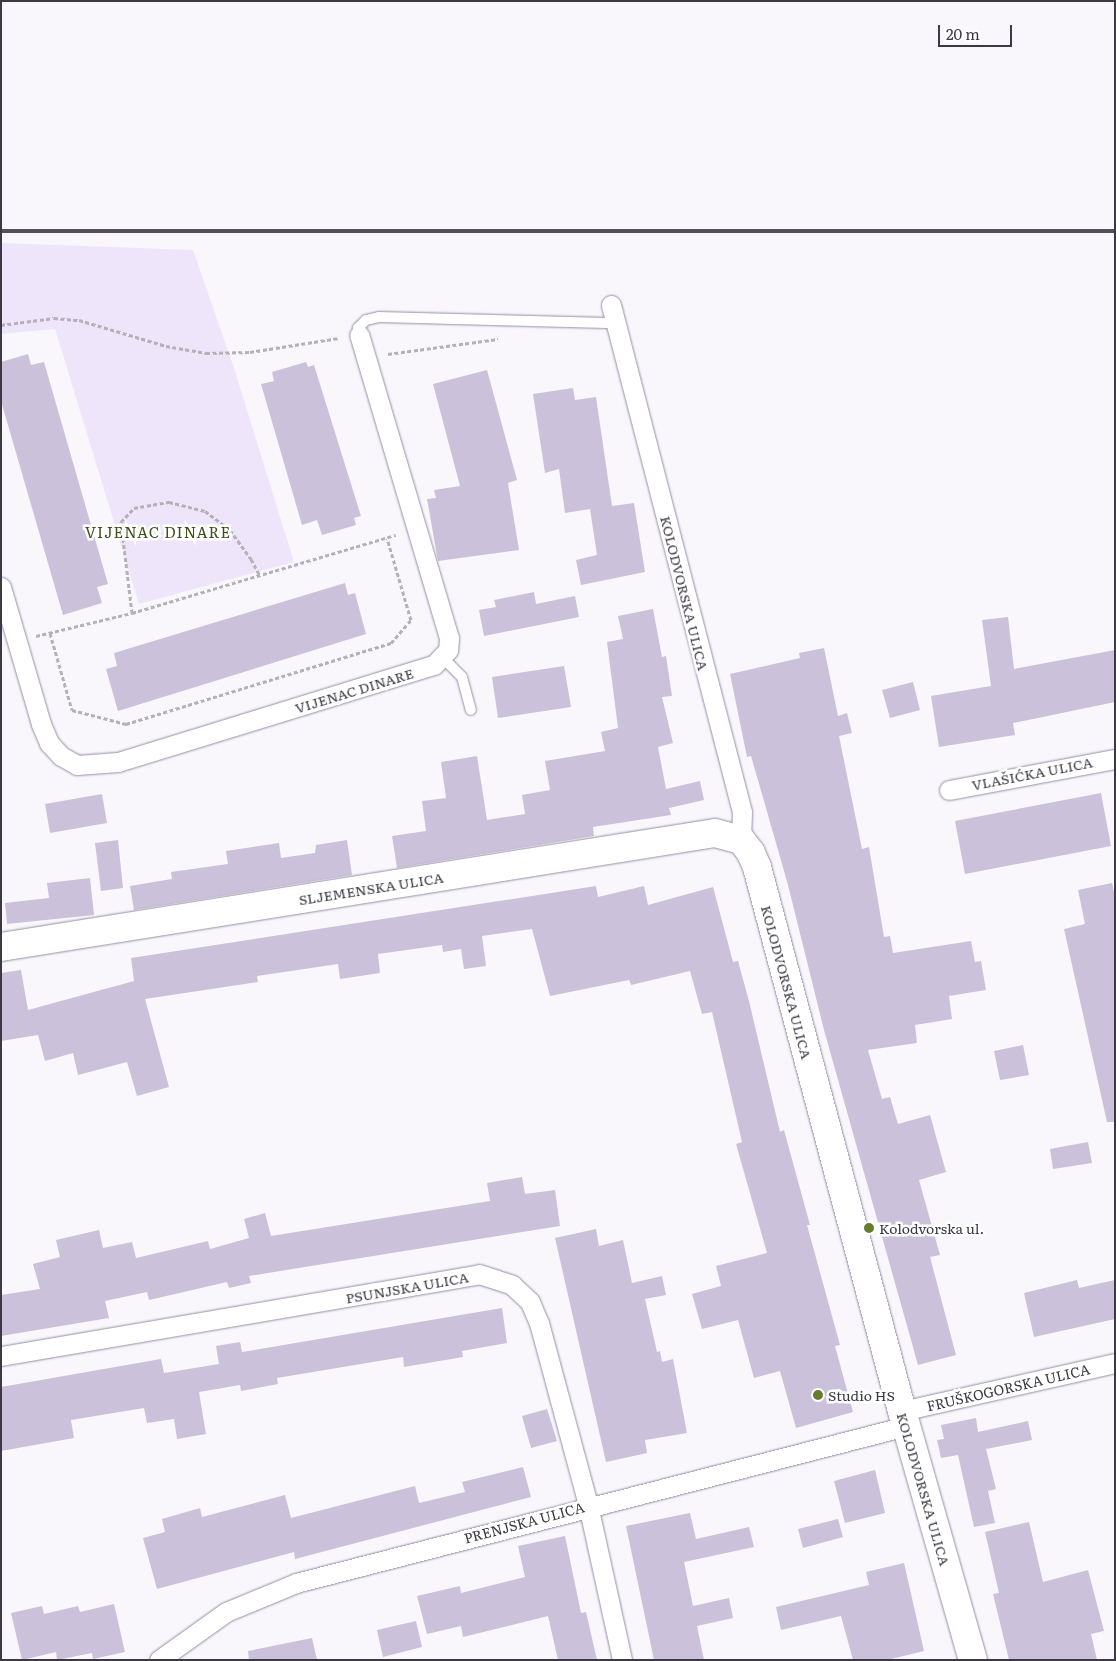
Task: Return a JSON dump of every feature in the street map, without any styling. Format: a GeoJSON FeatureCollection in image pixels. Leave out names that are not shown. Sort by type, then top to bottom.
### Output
{"type":"FeatureCollection","features":[{"type":"Feature","properties":{"kind":"street","name":"KOLODVORSKA ULICA"},"geometry":{"type":"LineString","coordinates":[[611,305],[742,812],[740,840],[751,853],[757,867],[904,1418],[973,1660]]}},
{"type":"Feature","properties":{"kind":"street"},"geometry":{"type":"LineString","coordinates":[[359,335],[418,528],[449,638],[444,658]]}},
{"type":"Feature","properties":{"kind":"street","name":"VIJENAC DINARE"},"geometry":{"type":"LineString","coordinates":[[1,587],[9,642],[49,743],[61,756],[77,765],[96,766],[118,762],[434,665],[444,658]]}},
{"type":"Feature","properties":{"kind":"street","name":"VLAŠIĆKA ULICA"},"geometry":{"type":"LineString","coordinates":[[948,790],[1115,759]]}},
{"type":"Feature","properties":{"kind":"street","name":"SLJEMENSKA ULICA"},"geometry":{"type":"LineString","coordinates":[[1,947],[715,833],[740,840]]}},
{"type":"Feature","properties":{"kind":"street","name":"PSUNJSKA ULICA"},"geometry":{"type":"LineString","coordinates":[[1,1356],[479,1274],[512,1285],[530,1302],[539,1323],[588,1505],[622,1660]]}},
{"type":"Feature","properties":{"kind":"street","name":"FRUŠKOGORSKA ULICA"},"geometry":{"type":"LineString","coordinates":[[904,1418],[1115,1364]]}},
{"type":"Feature","properties":{"kind":"street","name":"PRENJSKA ULICA"},"geometry":{"type":"LineString","coordinates":[[159,1660],[226,1612],[296,1582],[588,1505],[904,1418]]}},
{"type":"Feature","properties":{"kind":"lane"},"geometry":{"type":"LineString","coordinates":[[359,335],[358,328],[366,320],[379,317],[616,323]]}},
{"type":"Feature","properties":{"kind":"lane"},"geometry":{"type":"LineString","coordinates":[[444,658],[462,676],[471,710]]}},
{"type":"Feature","properties":{"kind":"path"},"geometry":{"type":"LineString","coordinates":[[1,325],[54,318],[79,320],[166,346],[206,353],[250,352],[359,335]]}},
{"type":"Feature","properties":{"kind":"path"},"geometry":{"type":"LineString","coordinates":[[365,358],[500,339]]}},
{"type":"Feature","properties":{"kind":"path"},"geometry":{"type":"LineString","coordinates":[[132,613],[121,522],[134,508],[168,502],[205,510],[230,530],[251,558],[260,576]]}},
{"type":"Feature","properties":{"kind":"path"},"geometry":{"type":"LineString","coordinates":[[9,642],[132,613],[418,528]]}},
{"type":"Feature","properties":{"kind":"path"},"geometry":{"type":"LineString","coordinates":[[50,633],[72,710],[126,724],[391,643],[410,620],[387,538]]}},
{"type":"Feature","properties":{"kind":"shaded area"},"geometry":{"type":"Polygon","coordinates":[[[1,243],[193,250],[234,368],[294,562],[139,604],[55,329],[1,334],[1,243]]]}},
{"type":"Feature","properties":{"kind":"building"},"geometry":{"type":"Polygon","coordinates":[[[28,354],[31,365],[44,362],[108,584],[97,587],[102,603],[63,615],[1,401],[1,362],[28,354]]]}},
{"type":"Feature","properties":{"kind":"building"},"geometry":{"type":"Polygon","coordinates":[[[306,362],[308,367],[314,365],[361,516],[354,518],[356,525],[322,535],[317,520],[302,525],[261,384],[274,381],[272,372],[306,362]]]}},
{"type":"Feature","properties":{"kind":"building"},"geometry":{"type":"Polygon","coordinates":[[[487,370],[517,480],[508,483],[519,550],[438,561],[427,499],[436,498],[434,490],[460,486],[433,384],[487,370]]]}},
{"type":"Feature","properties":{"kind":"building"},"geometry":{"type":"Polygon","coordinates":[[[573,388],[575,400],[596,397],[612,506],[634,503],[645,572],[581,585],[576,560],[597,555],[590,509],[565,513],[559,469],[545,473],[533,394],[573,388]]]}},
{"type":"Feature","properties":{"kind":"building"},"geometry":{"type":"Polygon","coordinates":[[[345,583],[348,595],[355,593],[366,634],[118,711],[106,669],[117,666],[114,653],[345,583]]]}},
{"type":"Feature","properties":{"kind":"building"},"geometry":{"type":"Polygon","coordinates":[[[534,592],[536,604],[575,596],[579,617],[484,636],[479,610],[496,607],[494,600],[534,592]]]}},
{"type":"Feature","properties":{"kind":"building"},"geometry":{"type":"Polygon","coordinates":[[[653,609],[662,657],[666,656],[672,696],[662,697],[673,743],[658,747],[666,789],[700,781],[704,800],[669,808],[671,815],[593,827],[594,836],[397,868],[392,836],[426,831],[422,801],[446,798],[441,762],[477,756],[487,820],[525,814],[522,795],[550,790],[545,761],[605,751],[601,732],[618,728],[607,642],[623,639],[618,616],[653,609]]]}},
{"type":"Feature","properties":{"kind":"building"},"geometry":{"type":"Polygon","coordinates":[[[1008,617],[1014,669],[1115,650],[1115,702],[1013,723],[1015,735],[939,747],[931,696],[991,686],[982,620],[1008,617]]]}},
{"type":"Feature","properties":{"kind":"building"},"geometry":{"type":"Polygon","coordinates":[[[824,648],[838,716],[847,713],[852,733],[839,736],[862,849],[869,847],[884,937],[890,936],[893,953],[971,941],[975,962],[981,961],[986,990],[949,996],[952,1019],[915,1025],[917,1043],[868,1050],[882,1099],[890,1097],[898,1124],[930,1115],[946,1172],[919,1180],[940,1255],[930,1257],[956,1355],[918,1365],[824,1030],[788,885],[751,756],[747,757],[730,674],[800,658],[799,653],[824,648]]]}},
{"type":"Feature","properties":{"kind":"building"},"geometry":{"type":"Polygon","coordinates":[[[564,666],[571,707],[498,718],[492,677],[564,666]]]}},
{"type":"Feature","properties":{"kind":"building"},"geometry":{"type":"Polygon","coordinates":[[[913,682],[920,710],[890,718],[882,690],[913,682]]]}},
{"type":"Feature","properties":{"kind":"building"},"geometry":{"type":"Polygon","coordinates":[[[1101,793],[1111,846],[965,874],[955,821],[1101,793]]]}},
{"type":"Feature","properties":{"kind":"building"},"geometry":{"type":"Polygon","coordinates":[[[102,794],[107,823],[50,833],[45,804],[102,794]]]}},
{"type":"Feature","properties":{"kind":"building"},"geometry":{"type":"Polygon","coordinates":[[[118,840],[123,888],[101,891],[95,843],[118,840]]]}},
{"type":"Feature","properties":{"kind":"building"},"geometry":{"type":"Polygon","coordinates":[[[347,840],[352,875],[134,910],[130,886],[172,879],[171,872],[228,864],[226,851],[279,843],[281,858],[315,853],[316,845],[347,840]]]}},
{"type":"Feature","properties":{"kind":"building"},"geometry":{"type":"Polygon","coordinates":[[[90,878],[94,915],[7,924],[5,903],[49,898],[47,883],[90,878]]]}},
{"type":"Feature","properties":{"kind":"building"},"geometry":{"type":"Polygon","coordinates":[[[1112,883],[1115,896],[1115,1122],[1107,1122],[1064,929],[1085,924],[1078,890],[1112,883]]]}},
{"type":"Feature","properties":{"kind":"building"},"geometry":{"type":"Polygon","coordinates":[[[596,886],[598,897],[644,886],[648,905],[713,887],[733,962],[738,961],[780,1132],[784,1130],[810,1225],[807,1225],[840,1345],[835,1346],[853,1412],[796,1428],[780,1371],[754,1378],[738,1320],[702,1329],[692,1294],[721,1286],[716,1266],[767,1253],[736,1144],[742,1142],[712,1012],[702,1014],[690,971],[631,985],[629,980],[550,996],[532,929],[482,936],[486,966],[464,969],[461,949],[443,952],[442,945],[378,954],[380,973],[340,979],[338,964],[257,976],[258,982],[145,999],[169,1087],[137,1096],[127,1062],[78,1075],[73,1053],[45,1061],[38,1035],[1,1041],[1,973],[21,970],[28,1010],[134,981],[131,958],[596,886]]]}},
{"type":"Feature","properties":{"kind":"building"},"geometry":{"type":"Polygon","coordinates":[[[1023,1045],[1029,1075],[1000,1080],[994,1051],[1023,1045]]]}},
{"type":"Feature","properties":{"kind":"building"},"geometry":{"type":"Polygon","coordinates":[[[1088,1142],[1092,1163],[1053,1169],[1050,1149],[1088,1142]]]}},
{"type":"Feature","properties":{"kind":"building"},"geometry":{"type":"Polygon","coordinates":[[[522,1177],[525,1194],[555,1190],[560,1226],[249,1276],[251,1283],[229,1288],[227,1282],[149,1300],[147,1292],[105,1301],[109,1318],[1,1336],[1,1295],[40,1289],[33,1264],[60,1257],[56,1240],[99,1230],[103,1248],[132,1242],[136,1258],[208,1241],[210,1249],[249,1238],[244,1219],[265,1213],[271,1236],[490,1201],[487,1183],[522,1177]]]}},
{"type":"Feature","properties":{"kind":"building"},"geometry":{"type":"Polygon","coordinates":[[[596,1229],[599,1246],[623,1240],[632,1283],[662,1276],[666,1295],[645,1299],[657,1352],[660,1351],[662,1362],[673,1359],[687,1433],[645,1440],[647,1453],[606,1462],[555,1238],[596,1229]]]}},
{"type":"Feature","properties":{"kind":"building"},"geometry":{"type":"Polygon","coordinates":[[[1077,1280],[1079,1288],[1115,1280],[1115,1319],[1034,1337],[1024,1293],[1077,1280]]]}},
{"type":"Feature","properties":{"kind":"building"},"geometry":{"type":"Polygon","coordinates":[[[502,1308],[507,1343],[462,1351],[463,1357],[404,1367],[403,1357],[277,1378],[278,1384],[241,1391],[240,1385],[199,1392],[206,1434],[177,1439],[174,1419],[147,1423],[144,1408],[71,1420],[74,1438],[1,1451],[1,1387],[161,1359],[164,1373],[219,1364],[216,1346],[240,1342],[242,1352],[502,1308]]]}},
{"type":"Feature","properties":{"kind":"building"},"geometry":{"type":"Polygon","coordinates":[[[547,1409],[557,1441],[531,1448],[522,1416],[547,1409]]]}},
{"type":"Feature","properties":{"kind":"building"},"geometry":{"type":"Polygon","coordinates":[[[976,1418],[978,1432],[1028,1421],[1032,1440],[986,1449],[996,1489],[988,1491],[995,1523],[974,1527],[958,1455],[941,1458],[937,1440],[944,1439],[941,1425],[976,1418]]]}},
{"type":"Feature","properties":{"kind":"building"},"geometry":{"type":"Polygon","coordinates":[[[523,1467],[531,1497],[295,1559],[294,1552],[157,1589],[143,1538],[165,1532],[162,1519],[200,1508],[202,1517],[285,1495],[291,1518],[415,1486],[419,1503],[465,1492],[462,1482],[523,1467]]]}},
{"type":"Feature","properties":{"kind":"building"},"geometry":{"type":"Polygon","coordinates":[[[875,1470],[885,1513],[845,1523],[834,1481],[875,1470]]]}},
{"type":"Feature","properties":{"kind":"building"},"geometry":{"type":"Polygon","coordinates":[[[690,1513],[696,1539],[749,1527],[754,1547],[684,1562],[693,1606],[729,1598],[733,1618],[697,1626],[704,1660],[654,1660],[626,1526],[690,1513]]]}},
{"type":"Feature","properties":{"kind":"building"},"geometry":{"type":"Polygon","coordinates":[[[838,1519],[843,1537],[803,1548],[798,1529],[838,1519]]]}},
{"type":"Feature","properties":{"kind":"building"},"geometry":{"type":"Polygon","coordinates":[[[1029,1522],[1043,1582],[1088,1570],[1104,1631],[1091,1634],[1097,1660],[1009,1660],[993,1594],[999,1593],[985,1532],[1029,1522]]]}},
{"type":"Feature","properties":{"kind":"building"},"geometry":{"type":"Polygon","coordinates":[[[565,1536],[581,1613],[586,1612],[597,1660],[558,1660],[548,1616],[463,1637],[461,1626],[427,1634],[417,1596],[460,1586],[461,1593],[525,1577],[518,1546],[565,1536]]]}},
{"type":"Feature","properties":{"kind":"building"},"geometry":{"type":"Polygon","coordinates":[[[904,1563],[924,1651],[887,1660],[853,1660],[841,1616],[781,1630],[776,1607],[869,1585],[866,1572],[904,1563]]]}},
{"type":"Feature","properties":{"kind":"building"},"geometry":{"type":"Polygon","coordinates":[[[114,1604],[125,1652],[93,1659],[92,1653],[57,1660],[56,1652],[22,1660],[11,1613],[42,1606],[44,1614],[78,1606],[80,1612],[114,1604]]]}},
{"type":"Feature","properties":{"kind":"building"},"geometry":{"type":"Polygon","coordinates":[[[416,1621],[422,1647],[383,1657],[377,1630],[416,1621]]]}},
{"type":"Feature","properties":{"kind":"building"},"geometry":{"type":"Polygon","coordinates":[[[312,1638],[317,1660],[249,1660],[248,1651],[312,1638]]]}},
{"type":"Feature","properties":{"kind":"railway"},"geometry":{"type":"LineString","coordinates":[[1,231],[1115,231]]}},
{"type":"Feature","properties":{"kind":"place","name":"Kolodvorska ul."},"geometry":{"type":"Point","coordinates":[869,1228]}},
{"type":"Feature","properties":{"kind":"place","name":"Studio HS"},"geometry":{"type":"Point","coordinates":[818,1395]}},
{"type":"Feature","properties":{"kind":"district","name":"VIJENAC DINARE"},"geometry":{"type":"Point","coordinates":[158,532]}}]}
